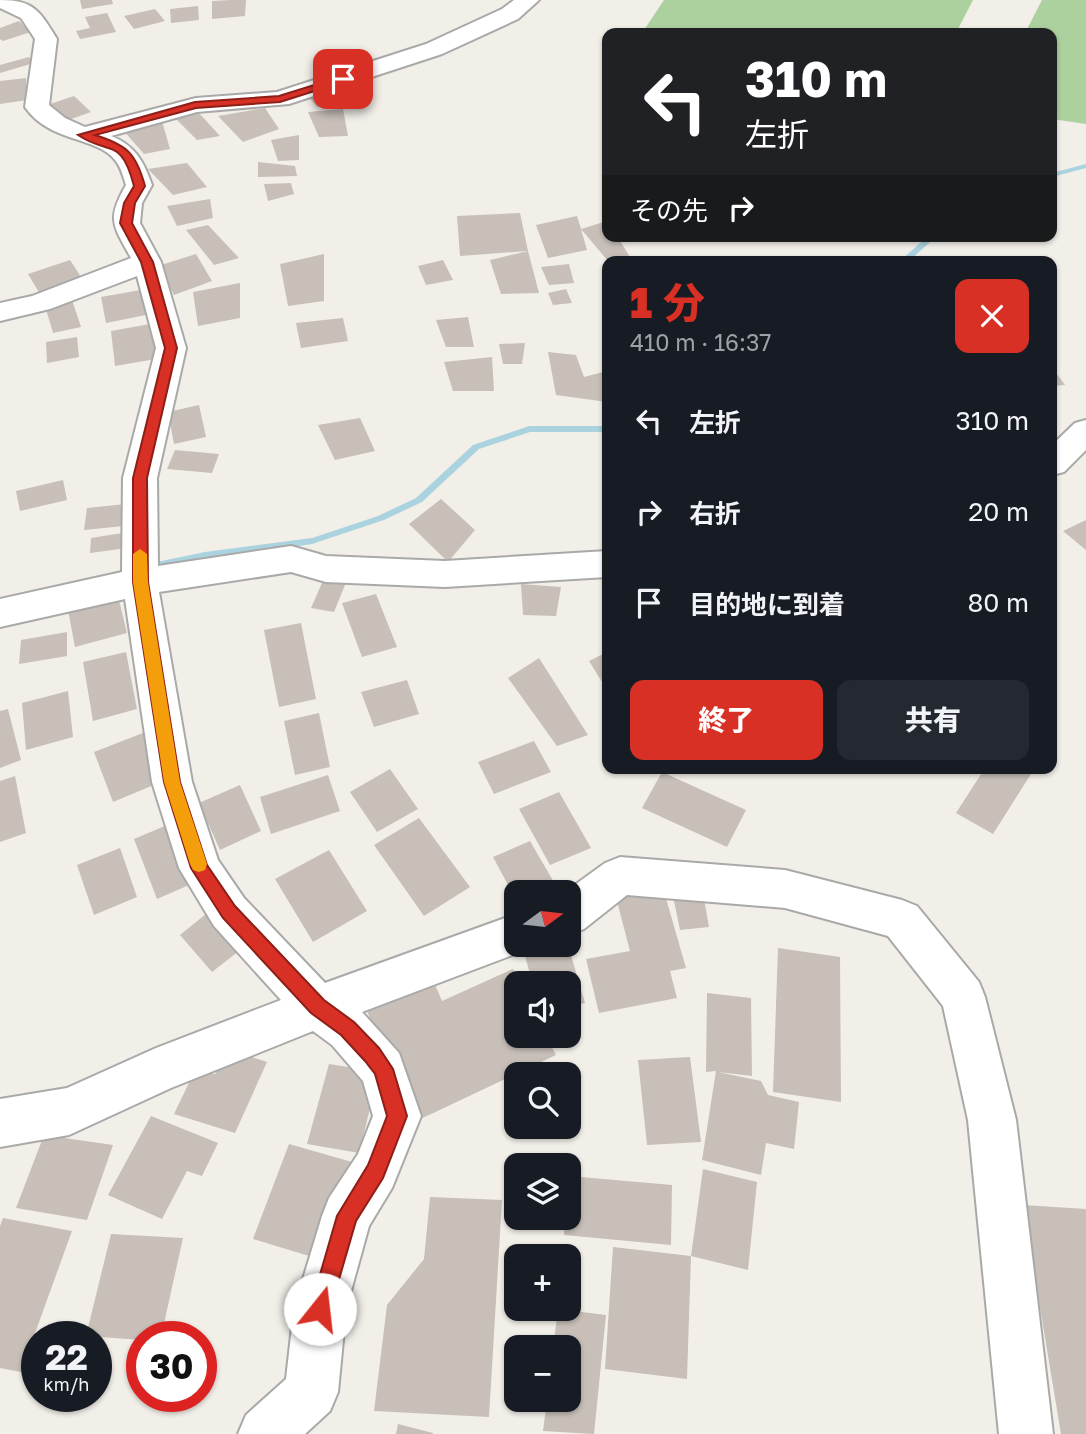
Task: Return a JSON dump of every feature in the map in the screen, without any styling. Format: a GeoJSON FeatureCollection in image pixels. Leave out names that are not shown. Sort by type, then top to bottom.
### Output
{"type":"FeatureCollection","features":[{"type":"Feature","properties":{"kind":"street"},"geometry":{"type":"LineString","coordinates":[[84,135],[195,105],[280,99],[434,49],[510,14],[528,0]]}},
{"type":"Feature","properties":{"kind":"street"},"geometry":{"type":"LineString","coordinates":[[10,2],[29,13],[46,39],[37,107],[61,127],[114,145],[133,161],[139,186],[129,203],[126,223],[147,262],[171,348],[140,478],[140,573],[172,782],[200,868],[229,912],[318,1007],[348,1029],[383,1069],[397,1116],[375,1171],[347,1216],[320,1309],[311,1392],[265,1434]]}},
{"type":"Feature","properties":{"kind":"street"},"geometry":{"type":"LineString","coordinates":[[0,312],[40,303],[147,262]]}},
{"type":"Feature","properties":{"kind":"street"},"geometry":{"type":"LineString","coordinates":[[1057,459],[1086,431]]}},
{"type":"Feature","properties":{"kind":"street"},"geometry":{"type":"LineString","coordinates":[[0,614],[140,573],[291,559],[326,569],[445,574],[602,564]]}},
{"type":"Feature","properties":{"kind":"street"},"geometry":{"type":"LineString","coordinates":[[581,906],[620,876],[785,889],[902,920],[963,997],[978,1054],[992,1120],[1026,1434]]}},
{"type":"Feature","properties":{"kind":"street"},"geometry":{"type":"LineString","coordinates":[[0,1123],[69,1111],[156,1071],[318,1007],[504,938]]}},
{"type":"Feature","properties":{"kind":"green space"},"geometry":{"type":"Polygon","coordinates":[[[664,0],[973,0],[959,28],[645,28],[664,0]]]}},
{"type":"Feature","properties":{"kind":"green space"},"geometry":{"type":"Polygon","coordinates":[[[1042,0],[1086,0],[1086,124],[1057,120],[1057,28],[1028,28],[1042,0]]]}},
{"type":"Feature","properties":{"kind":"building"},"geometry":{"type":"Polygon","coordinates":[[[80,0],[112,0],[113,4],[82,9],[80,0]]]}},
{"type":"Feature","properties":{"kind":"building"},"geometry":{"type":"Polygon","coordinates":[[[246,0],[245,16],[212,19],[212,1],[246,0]]]}},
{"type":"Feature","properties":{"kind":"building"},"geometry":{"type":"Polygon","coordinates":[[[198,6],[199,20],[171,23],[170,9],[198,6]]]}},
{"type":"Feature","properties":{"kind":"building"},"geometry":{"type":"Polygon","coordinates":[[[155,9],[165,21],[134,29],[124,16],[155,9]]]}},
{"type":"Feature","properties":{"kind":"building"},"geometry":{"type":"Polygon","coordinates":[[[107,13],[116,32],[80,39],[76,31],[90,28],[85,17],[107,13]]]}},
{"type":"Feature","properties":{"kind":"building"},"geometry":{"type":"Polygon","coordinates":[[[19,21],[31,32],[3,41],[0,39],[0,28],[19,21]]]}},
{"type":"Feature","properties":{"kind":"building"},"geometry":{"type":"Polygon","coordinates":[[[29,57],[34,63],[0,73],[0,65],[29,57]]]}},
{"type":"Feature","properties":{"kind":"building"},"geometry":{"type":"Polygon","coordinates":[[[26,78],[27,100],[0,104],[0,81],[26,78]]]}},
{"type":"Feature","properties":{"kind":"building"},"geometry":{"type":"Polygon","coordinates":[[[346,85],[354,99],[317,107],[304,91],[346,85]]]}},
{"type":"Feature","properties":{"kind":"building"},"geometry":{"type":"Polygon","coordinates":[[[74,96],[91,112],[63,122],[47,105],[74,96]]]}},
{"type":"Feature","properties":{"kind":"building"},"geometry":{"type":"Polygon","coordinates":[[[265,108],[279,129],[243,142],[218,116],[265,108]]]}},
{"type":"Feature","properties":{"kind":"building"},"geometry":{"type":"Polygon","coordinates":[[[343,109],[348,136],[319,137],[308,112],[343,109]]]}},
{"type":"Feature","properties":{"kind":"building"},"geometry":{"type":"Polygon","coordinates":[[[198,112],[220,136],[197,140],[175,118],[198,112]]]}},
{"type":"Feature","properties":{"kind":"building"},"geometry":{"type":"Polygon","coordinates":[[[162,121],[170,149],[144,154],[123,130],[162,121]]]}},
{"type":"Feature","properties":{"kind":"building"},"geometry":{"type":"Polygon","coordinates":[[[299,135],[299,160],[278,161],[271,140],[299,135]]]}},
{"type":"Feature","properties":{"kind":"building"},"geometry":{"type":"Polygon","coordinates":[[[258,162],[295,166],[297,176],[258,177],[258,162]]]}},
{"type":"Feature","properties":{"kind":"building"},"geometry":{"type":"Polygon","coordinates":[[[187,163],[207,187],[173,195],[148,169],[187,163]]]}},
{"type":"Feature","properties":{"kind":"building"},"geometry":{"type":"Polygon","coordinates":[[[291,183],[294,194],[268,201],[264,184],[291,183]]]}},
{"type":"Feature","properties":{"kind":"building"},"geometry":{"type":"Polygon","coordinates":[[[210,199],[213,218],[177,226],[167,206],[210,199]]]}},
{"type":"Feature","properties":{"kind":"building"},"geometry":{"type":"Polygon","coordinates":[[[520,213],[528,251],[460,256],[457,216],[520,213]]]}},
{"type":"Feature","properties":{"kind":"building"},"geometry":{"type":"Polygon","coordinates":[[[577,216],[587,250],[548,258],[536,225],[577,216]]]}},
{"type":"Feature","properties":{"kind":"building"},"geometry":{"type":"Polygon","coordinates":[[[602,223],[602,242],[621,242],[629,256],[604,256],[581,229],[602,223]]]}},
{"type":"Feature","properties":{"kind":"building"},"geometry":{"type":"Polygon","coordinates":[[[208,225],[239,258],[214,265],[186,230],[208,225]]]}},
{"type":"Feature","properties":{"kind":"building"},"geometry":{"type":"Polygon","coordinates":[[[528,251],[539,293],[501,294],[490,260],[528,251]]]}},
{"type":"Feature","properties":{"kind":"building"},"geometry":{"type":"Polygon","coordinates":[[[196,254],[212,281],[174,295],[158,266],[196,254]]]}},
{"type":"Feature","properties":{"kind":"building"},"geometry":{"type":"Polygon","coordinates":[[[324,254],[324,301],[288,306],[280,264],[324,254]]]}},
{"type":"Feature","properties":{"kind":"building"},"geometry":{"type":"Polygon","coordinates":[[[70,260],[83,280],[40,294],[28,274],[70,260]]]}},
{"type":"Feature","properties":{"kind":"building"},"geometry":{"type":"Polygon","coordinates":[[[443,260],[453,280],[426,285],[418,266],[443,260]]]}},
{"type":"Feature","properties":{"kind":"building"},"geometry":{"type":"Polygon","coordinates":[[[569,264],[574,283],[549,285],[541,267],[569,264]]]}},
{"type":"Feature","properties":{"kind":"building"},"geometry":{"type":"Polygon","coordinates":[[[240,283],[240,318],[198,326],[193,292],[240,283]]]}},
{"type":"Feature","properties":{"kind":"building"},"geometry":{"type":"Polygon","coordinates":[[[146,289],[151,314],[106,323],[101,297],[146,289]]]}},
{"type":"Feature","properties":{"kind":"building"},"geometry":{"type":"Polygon","coordinates":[[[566,289],[572,303],[553,305],[548,293],[566,289]]]}},
{"type":"Feature","properties":{"kind":"building"},"geometry":{"type":"Polygon","coordinates":[[[72,300],[81,327],[53,333],[45,306],[72,300]]]}},
{"type":"Feature","properties":{"kind":"building"},"geometry":{"type":"Polygon","coordinates":[[[468,317],[474,347],[446,347],[436,320],[468,317]]]}},
{"type":"Feature","properties":{"kind":"building"},"geometry":{"type":"Polygon","coordinates":[[[343,318],[348,341],[301,348],[296,323],[343,318]]]}},
{"type":"Feature","properties":{"kind":"building"},"geometry":{"type":"Polygon","coordinates":[[[150,324],[156,359],[115,366],[111,331],[150,324]]]}},
{"type":"Feature","properties":{"kind":"building"},"geometry":{"type":"Polygon","coordinates":[[[77,337],[79,357],[47,363],[46,342],[77,337]]]}},
{"type":"Feature","properties":{"kind":"building"},"geometry":{"type":"Polygon","coordinates":[[[525,343],[522,364],[503,364],[499,344],[525,343]]]}},
{"type":"Feature","properties":{"kind":"building"},"geometry":{"type":"Polygon","coordinates":[[[548,352],[576,355],[584,377],[602,372],[602,401],[556,395],[548,352]]]}},
{"type":"Feature","properties":{"kind":"building"},"geometry":{"type":"Polygon","coordinates":[[[492,357],[494,391],[453,391],[444,362],[492,357]]]}},
{"type":"Feature","properties":{"kind":"building"},"geometry":{"type":"Polygon","coordinates":[[[1057,374],[1065,385],[1057,386],[1057,374]]]}},
{"type":"Feature","properties":{"kind":"building"},"geometry":{"type":"Polygon","coordinates":[[[199,405],[206,437],[174,444],[168,412],[199,405]]]}},
{"type":"Feature","properties":{"kind":"building"},"geometry":{"type":"Polygon","coordinates":[[[360,418],[375,451],[335,460],[318,425],[360,418]]]}},
{"type":"Feature","properties":{"kind":"building"},"geometry":{"type":"Polygon","coordinates":[[[175,450],[219,454],[212,473],[167,469],[175,450]]]}},
{"type":"Feature","properties":{"kind":"building"},"geometry":{"type":"Polygon","coordinates":[[[63,480],[67,500],[20,511],[16,491],[63,480]]]}},
{"type":"Feature","properties":{"kind":"building"},"geometry":{"type":"Polygon","coordinates":[[[441,499],[475,530],[448,562],[409,524],[441,499]]]}},
{"type":"Feature","properties":{"kind":"building"},"geometry":{"type":"Polygon","coordinates":[[[126,504],[124,526],[84,530],[87,508],[126,504]]]}},
{"type":"Feature","properties":{"kind":"building"},"geometry":{"type":"Polygon","coordinates":[[[1086,520],[1086,550],[1063,531],[1086,520]]]}},
{"type":"Feature","properties":{"kind":"building"},"geometry":{"type":"Polygon","coordinates":[[[135,531],[135,547],[90,553],[91,538],[135,531]]]}},
{"type":"Feature","properties":{"kind":"building"},"geometry":{"type":"Polygon","coordinates":[[[325,576],[347,580],[334,612],[311,608],[325,576]]]}},
{"type":"Feature","properties":{"kind":"building"},"geometry":{"type":"Polygon","coordinates":[[[521,584],[561,587],[556,616],[523,615],[521,584]]]}},
{"type":"Feature","properties":{"kind":"building"},"geometry":{"type":"Polygon","coordinates":[[[117,592],[127,633],[75,647],[67,605],[117,592]]]}},
{"type":"Feature","properties":{"kind":"building"},"geometry":{"type":"Polygon","coordinates":[[[376,594],[397,647],[362,657],[342,603],[376,594]]]}},
{"type":"Feature","properties":{"kind":"building"},"geometry":{"type":"Polygon","coordinates":[[[301,623],[316,699],[279,707],[264,630],[301,623]]]}},
{"type":"Feature","properties":{"kind":"building"},"geometry":{"type":"Polygon","coordinates":[[[67,632],[67,656],[19,664],[21,640],[67,632]]]}},
{"type":"Feature","properties":{"kind":"building"},"geometry":{"type":"Polygon","coordinates":[[[126,652],[137,709],[93,721],[83,662],[126,652]]]}},
{"type":"Feature","properties":{"kind":"building"},"geometry":{"type":"Polygon","coordinates":[[[602,654],[602,682],[589,661],[602,654]]]}},
{"type":"Feature","properties":{"kind":"building"},"geometry":{"type":"Polygon","coordinates":[[[539,658],[588,735],[557,746],[508,678],[539,658]]]}},
{"type":"Feature","properties":{"kind":"building"},"geometry":{"type":"Polygon","coordinates":[[[407,680],[419,714],[374,727],[361,692],[407,680]]]}},
{"type":"Feature","properties":{"kind":"building"},"geometry":{"type":"Polygon","coordinates":[[[68,691],[73,737],[26,750],[22,703],[68,691]]]}},
{"type":"Feature","properties":{"kind":"building"},"geometry":{"type":"Polygon","coordinates":[[[8,709],[21,760],[0,768],[0,711],[8,709]]]}},
{"type":"Feature","properties":{"kind":"building"},"geometry":{"type":"Polygon","coordinates":[[[319,713],[330,767],[295,775],[284,721],[319,713]]]}},
{"type":"Feature","properties":{"kind":"building"},"geometry":{"type":"Polygon","coordinates":[[[148,731],[168,779],[113,802],[94,752],[148,731]]]}},
{"type":"Feature","properties":{"kind":"building"},"geometry":{"type":"Polygon","coordinates":[[[534,741],[551,772],[494,794],[478,762],[534,741]]]}},
{"type":"Feature","properties":{"kind":"building"},"geometry":{"type":"Polygon","coordinates":[[[390,769],[418,809],[377,832],[350,792],[390,769]]]}},
{"type":"Feature","properties":{"kind":"building"},"geometry":{"type":"Polygon","coordinates":[[[661,774],[666,774],[746,810],[727,847],[642,808],[661,774]]]}},
{"type":"Feature","properties":{"kind":"building"},"geometry":{"type":"Polygon","coordinates":[[[981,774],[1031,774],[993,834],[956,813],[981,774]]]}},
{"type":"Feature","properties":{"kind":"building"},"geometry":{"type":"Polygon","coordinates":[[[328,775],[340,811],[271,834],[260,797],[328,775]]]}},
{"type":"Feature","properties":{"kind":"building"},"geometry":{"type":"Polygon","coordinates":[[[15,776],[26,833],[0,842],[0,781],[15,776]]]}},
{"type":"Feature","properties":{"kind":"building"},"geometry":{"type":"Polygon","coordinates":[[[240,785],[261,831],[220,850],[199,803],[240,785]]]}},
{"type":"Feature","properties":{"kind":"building"},"geometry":{"type":"Polygon","coordinates":[[[559,792],[591,848],[550,865],[519,809],[559,792]]]}},
{"type":"Feature","properties":{"kind":"building"},"geometry":{"type":"Polygon","coordinates":[[[419,818],[470,887],[424,916],[374,845],[419,818]]]}},
{"type":"Feature","properties":{"kind":"building"},"geometry":{"type":"Polygon","coordinates":[[[172,823],[196,882],[157,899],[134,839],[172,823]]]}},
{"type":"Feature","properties":{"kind":"building"},"geometry":{"type":"Polygon","coordinates":[[[530,841],[553,880],[505,880],[493,857],[530,841]]]}},
{"type":"Feature","properties":{"kind":"building"},"geometry":{"type":"Polygon","coordinates":[[[120,848],[137,897],[94,915],[77,865],[120,848]]]}},
{"type":"Feature","properties":{"kind":"building"},"geometry":{"type":"Polygon","coordinates":[[[329,850],[367,911],[313,942],[275,879],[329,850]]]}},
{"type":"Feature","properties":{"kind":"building"},"geometry":{"type":"Polygon","coordinates":[[[661,881],[686,968],[670,971],[677,998],[599,1013],[586,959],[630,951],[614,890],[661,881]]]}},
{"type":"Feature","properties":{"kind":"building"},"geometry":{"type":"Polygon","coordinates":[[[703,893],[709,927],[680,930],[673,896],[703,893]]]}},
{"type":"Feature","properties":{"kind":"building"},"geometry":{"type":"Polygon","coordinates":[[[211,910],[244,947],[212,972],[180,935],[211,910]]]}},
{"type":"Feature","properties":{"kind":"building"},"geometry":{"type":"Polygon","coordinates":[[[778,948],[840,957],[841,1102],[773,1092],[778,948]]]}},
{"type":"Feature","properties":{"kind":"building"},"geometry":{"type":"Polygon","coordinates":[[[525,957],[572,957],[576,971],[529,971],[525,957]]]}},
{"type":"Feature","properties":{"kind":"building"},"geometry":{"type":"Polygon","coordinates":[[[504,973],[504,1048],[552,1048],[556,1055],[541,1062],[504,1062],[504,1080],[412,1123],[367,1011],[434,982],[442,1001],[504,973]]]}},
{"type":"Feature","properties":{"kind":"building"},"geometry":{"type":"Polygon","coordinates":[[[707,993],[751,998],[752,1076],[718,1072],[761,1081],[768,1095],[799,1102],[794,1149],[766,1143],[761,1175],[702,1160],[716,1071],[706,1072],[707,993]]]}},
{"type":"Feature","properties":{"kind":"building"},"geometry":{"type":"Polygon","coordinates":[[[227,1049],[267,1062],[235,1133],[174,1114],[196,1068],[215,1074],[227,1049]]]}},
{"type":"Feature","properties":{"kind":"building"},"geometry":{"type":"Polygon","coordinates":[[[690,1057],[701,1142],[647,1145],[638,1060],[690,1057]]]}},
{"type":"Feature","properties":{"kind":"building"},"geometry":{"type":"Polygon","coordinates":[[[329,1064],[379,1072],[359,1153],[307,1144],[329,1064]]]}},
{"type":"Feature","properties":{"kind":"building"},"geometry":{"type":"Polygon","coordinates":[[[151,1116],[218,1143],[202,1176],[187,1171],[162,1219],[108,1195],[151,1116]]]}},
{"type":"Feature","properties":{"kind":"building"},"geometry":{"type":"Polygon","coordinates":[[[44,1135],[113,1145],[87,1220],[16,1208],[44,1135]]]}},
{"type":"Feature","properties":{"kind":"building"},"geometry":{"type":"Polygon","coordinates":[[[289,1144],[352,1162],[319,1259],[253,1239],[289,1144]]]}},
{"type":"Feature","properties":{"kind":"building"},"geometry":{"type":"Polygon","coordinates":[[[703,1169],[757,1182],[748,1270],[691,1256],[703,1169]]]}},
{"type":"Feature","properties":{"kind":"building"},"geometry":{"type":"Polygon","coordinates":[[[581,1177],[672,1185],[671,1245],[564,1235],[564,1230],[581,1230],[581,1177]]]}},
{"type":"Feature","properties":{"kind":"building"},"geometry":{"type":"Polygon","coordinates":[[[430,1197],[502,1200],[489,1417],[374,1411],[387,1305],[424,1259],[430,1197]]]}},
{"type":"Feature","properties":{"kind":"building"},"geometry":{"type":"Polygon","coordinates":[[[1023,1205],[1086,1209],[1086,1434],[1061,1434],[1023,1205]]]}},
{"type":"Feature","properties":{"kind":"building"},"geometry":{"type":"Polygon","coordinates":[[[3,1218],[72,1231],[39,1321],[21,1321],[21,1372],[0,1368],[0,1226],[3,1218]]]}},
{"type":"Feature","properties":{"kind":"building"},"geometry":{"type":"Polygon","coordinates":[[[111,1234],[183,1238],[165,1321],[126,1321],[126,1339],[112,1338],[112,1321],[90,1321],[111,1234]]]}},
{"type":"Feature","properties":{"kind":"building"},"geometry":{"type":"Polygon","coordinates":[[[613,1247],[691,1256],[687,1379],[605,1369],[613,1247]]]}},
{"type":"Feature","properties":{"kind":"building"},"geometry":{"type":"Polygon","coordinates":[[[581,1312],[606,1315],[594,1434],[543,1431],[545,1412],[581,1412],[581,1335],[555,1335],[556,1321],[581,1321],[581,1312]]]}},
{"type":"Feature","properties":{"kind":"building"},"geometry":{"type":"Polygon","coordinates":[[[398,1424],[433,1433],[433,1434],[396,1434],[398,1424]]]}},
{"type":"Feature","properties":{"kind":"waterway"},"geometry":{"type":"LineString","coordinates":[[1057,174],[1086,166]]}},
{"type":"Feature","properties":{"kind":"waterway"},"geometry":{"type":"LineString","coordinates":[[910,256],[926,242]]}},
{"type":"Feature","properties":{"kind":"waterway"},"geometry":{"type":"LineString","coordinates":[[147,568],[205,556],[312,541],[381,518],[419,500],[476,447],[529,429],[602,429]]}},
{"type":"Feature","properties":{"kind":"slow traffic"},"geometry":{"type":"LineString","coordinates":[[140,554],[140,582],[172,782],[199,864]]}},
{"type":"Feature","properties":{"kind":"route"},"geometry":{"type":"LineString","coordinates":[[320,1309],[347,1216],[375,1171],[397,1116],[383,1069],[372,1055],[348,1029],[318,1007],[229,912],[200,868],[172,782],[140,582],[140,478],[171,348],[147,262],[126,223],[129,203],[139,186],[133,161],[114,145],[84,135],[195,105],[280,99],[343,79]]}}]}
